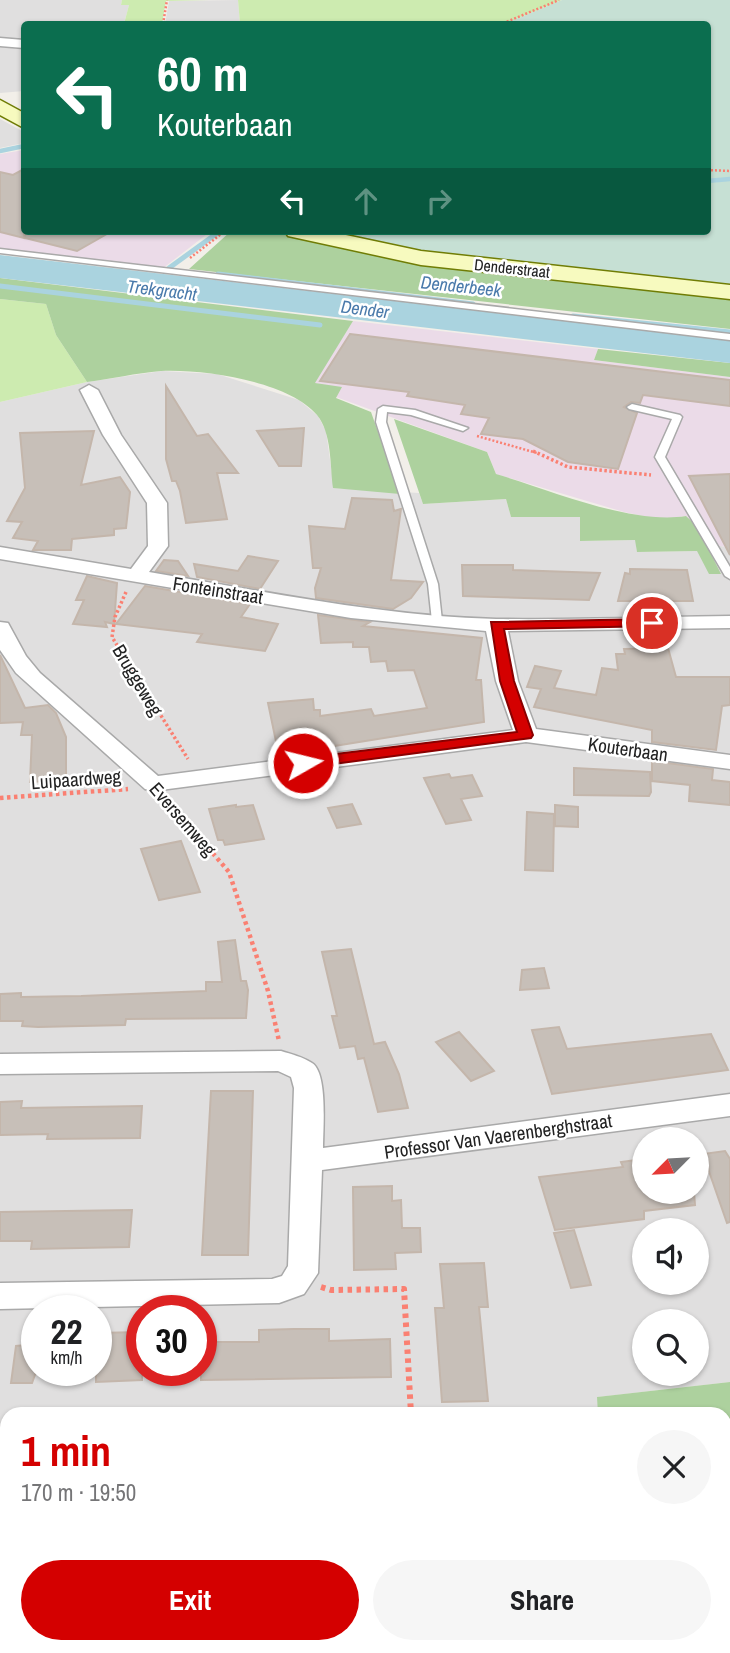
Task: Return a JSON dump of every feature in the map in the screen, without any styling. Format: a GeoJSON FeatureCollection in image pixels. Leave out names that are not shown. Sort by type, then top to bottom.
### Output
{"type":"FeatureCollection","features":[{"type":"Feature","properties":{"kind":"street"},"geometry":{"type":"LineString","coordinates":[[0,42],[21,44]]}},
{"type":"Feature","properties":{"kind":"street"},"geometry":{"type":"LineString","coordinates":[[0,106],[21,120]]}},
{"type":"Feature","properties":{"kind":"street","name":"Denderstraat"},"geometry":{"type":"LineString","coordinates":[[315,235],[421,258],[730,292]]}},
{"type":"Feature","properties":{"kind":"street"},"geometry":{"type":"LineString","coordinates":[[89,390],[112,435],[157,503],[158,546],[134,576]]}},
{"type":"Feature","properties":{"kind":"street"},"geometry":{"type":"LineString","coordinates":[[0,573],[7,555]]}},
{"type":"Feature","properties":{"kind":"street","name":"Fonteinstraat"},"geometry":{"type":"LineString","coordinates":[[7,555],[351,612],[437,621],[496,625],[730,622]]}},
{"type":"Feature","properties":{"kind":"street"},"geometry":{"type":"LineString","coordinates":[[496,625],[507,681],[526,735]]}},
{"type":"Feature","properties":{"kind":"street","name":"Eversemweg"},"geometry":{"type":"LineString","coordinates":[[0,628],[8,646],[35,685],[78,716],[153,784]]}},
{"type":"Feature","properties":{"kind":"street","name":"Kouterbaan"},"geometry":{"type":"LineString","coordinates":[[153,784],[366,753],[526,735],[730,762]]}},
{"type":"Feature","properties":{"kind":"street"},"geometry":{"type":"LineString","coordinates":[[0,1063],[281,1061],[304,1071],[308,1088],[308,1161],[301,1280],[292,1288],[272,1292],[0,1296]]}},
{"type":"Feature","properties":{"kind":"street","name":"Professor Van Vaerenberghstraat"},"geometry":{"type":"LineString","coordinates":[[308,1161],[730,1105]]}},
{"type":"Feature","properties":{"kind":"lane"},"geometry":{"type":"LineString","coordinates":[[0,251],[730,337]]}},
{"type":"Feature","properties":{"kind":"lane"},"geometry":{"type":"LineString","coordinates":[[632,407],[677,416],[660,457],[730,576]]}},
{"type":"Feature","properties":{"kind":"lane"},"geometry":{"type":"LineString","coordinates":[[437,621],[433,584],[381,422],[383,410],[412,412],[463,428]]}},
{"type":"Feature","properties":{"kind":"path"},"geometry":{"type":"LineString","coordinates":[[164,21],[167,0]]}},
{"type":"Feature","properties":{"kind":"path"},"geometry":{"type":"LineString","coordinates":[[508,21],[559,0]]}},
{"type":"Feature","properties":{"kind":"path"},"geometry":{"type":"LineString","coordinates":[[711,170],[730,171]]}},
{"type":"Feature","properties":{"kind":"path"},"geometry":{"type":"LineString","coordinates":[[171,273],[220,235]]}},
{"type":"Feature","properties":{"kind":"path"},"geometry":{"type":"LineString","coordinates":[[463,428],[475,436],[532,451],[568,467],[673,477]]}},
{"type":"Feature","properties":{"kind":"path","name":"Bruggeweg"},"geometry":{"type":"LineString","coordinates":[[134,576],[115,617],[112,637],[199,778]]}},
{"type":"Feature","properties":{"kind":"path","name":"Luipaardweg"},"geometry":{"type":"LineString","coordinates":[[0,799],[138,788],[153,784]]}},
{"type":"Feature","properties":{"kind":"path","name":"Eversemweg"},"geometry":{"type":"LineString","coordinates":[[153,784],[229,872],[268,991],[281,1061]]}},
{"type":"Feature","properties":{"kind":"path"},"geometry":{"type":"LineString","coordinates":[[301,1280],[331,1290],[404,1289],[411,1407]]}},
{"type":"Feature","properties":{"kind":"shaded area"},"geometry":{"type":"Polygon","coordinates":[[[0,0],[122,0],[121,5],[129,5],[125,21],[21,21],[21,43],[0,41],[0,0]]]}},
{"type":"Feature","properties":{"kind":"shaded area"},"geometry":{"type":"Polygon","coordinates":[[[238,0],[240,21],[166,21],[169,1],[238,0]]]}},
{"type":"Feature","properties":{"kind":"shaded area"},"geometry":{"type":"Polygon","coordinates":[[[0,44],[21,46],[21,91],[0,93],[0,44]]]}},
{"type":"Feature","properties":{"kind":"shaded area"},"geometry":{"type":"Polygon","coordinates":[[[0,119],[21,130],[21,144],[0,148],[0,119]]]}},
{"type":"Feature","properties":{"kind":"shaded area"},"geometry":{"type":"Polygon","coordinates":[[[21,150],[21,235],[206,235],[162,269],[0,249],[0,154],[21,150]]]}},
{"type":"Feature","properties":{"kind":"shaded area"},"geometry":{"type":"Polygon","coordinates":[[[353,321],[598,349],[594,360],[730,377],[730,548],[707,543],[686,516],[662,520],[624,512],[496,474],[487,452],[336,397],[341,388],[314,383],[353,321]]]}},
{"type":"Feature","properties":{"kind":"shaded area"},"geometry":{"type":"Polygon","coordinates":[[[162,371],[217,374],[299,400],[318,416],[326,431],[334,488],[419,493],[423,504],[506,499],[511,517],[580,517],[581,541],[636,540],[637,552],[697,551],[707,543],[730,548],[730,1382],[709,1384],[709,1309],[632,1309],[632,1386],[695,1386],[598,1397],[598,1407],[0,1407],[0,402],[87,382],[162,371]]]}},
{"type":"Feature","properties":{"kind":"green space"},"geometry":{"type":"Polygon","coordinates":[[[122,0],[209,0],[166,1],[163,21],[125,21],[129,5],[121,5],[122,0]]]}},
{"type":"Feature","properties":{"kind":"green space"},"geometry":{"type":"Polygon","coordinates":[[[238,0],[562,0],[511,21],[240,21],[238,0]]]}},
{"type":"Feature","properties":{"kind":"green space"},"geometry":{"type":"Polygon","coordinates":[[[562,0],[730,0],[730,287],[468,260],[335,235],[711,235],[711,21],[511,21],[562,0]]]}},
{"type":"Feature","properties":{"kind":"green space"},"geometry":{"type":"Polygon","coordinates":[[[227,235],[293,235],[351,250],[490,274],[730,299],[730,329],[189,269],[227,235]]]}},
{"type":"Feature","properties":{"kind":"green space"},"geometry":{"type":"Polygon","coordinates":[[[0,278],[353,321],[315,383],[342,387],[336,398],[371,412],[400,494],[333,488],[328,440],[322,422],[304,403],[266,386],[222,375],[179,371],[152,372],[87,382],[56,335],[46,304],[0,299],[0,278]]]}},
{"type":"Feature","properties":{"kind":"green space"},"geometry":{"type":"Polygon","coordinates":[[[0,299],[46,304],[56,335],[87,382],[0,402],[0,299]]]}},
{"type":"Feature","properties":{"kind":"green space"},"geometry":{"type":"Polygon","coordinates":[[[598,349],[730,363],[730,377],[594,360],[598,349]]]}},
{"type":"Feature","properties":{"kind":"green space"},"geometry":{"type":"Polygon","coordinates":[[[394,419],[487,452],[496,474],[616,511],[665,517],[686,516],[697,526],[721,574],[709,574],[697,551],[637,552],[635,540],[580,541],[580,517],[511,517],[506,499],[423,504],[394,419]]]}},
{"type":"Feature","properties":{"kind":"green space"},"geometry":{"type":"Polygon","coordinates":[[[730,1382],[730,1407],[598,1407],[597,1397],[730,1382]]]}},
{"type":"Feature","properties":{"kind":"water","name":"Dender"},"geometry":{"type":"Polygon","coordinates":[[[0,255],[730,340],[730,363],[0,278],[0,255]]]}},
{"type":"Feature","properties":{"kind":"building"},"geometry":{"type":"Polygon","coordinates":[[[21,171],[21,235],[24,235],[24,238],[0,232],[0,172],[13,175],[21,171]]]}},
{"type":"Feature","properties":{"kind":"building"},"geometry":{"type":"Polygon","coordinates":[[[25,235],[105,235],[77,251],[25,238],[25,235]]]}},
{"type":"Feature","properties":{"kind":"building"},"geometry":{"type":"Polygon","coordinates":[[[350,334],[730,380],[730,406],[643,395],[640,403],[631,402],[624,407],[637,413],[618,469],[568,462],[523,439],[481,434],[489,418],[461,414],[465,405],[407,396],[409,392],[320,381],[350,334]]]}},
{"type":"Feature","properties":{"kind":"building"},"geometry":{"type":"Polygon","coordinates":[[[166,386],[197,436],[208,434],[238,473],[217,473],[227,519],[186,523],[180,491],[176,481],[172,481],[166,459],[166,386]]]}},
{"type":"Feature","properties":{"kind":"building"},"geometry":{"type":"Polygon","coordinates":[[[304,428],[301,466],[279,466],[257,431],[304,428]]]}},
{"type":"Feature","properties":{"kind":"building"},"geometry":{"type":"Polygon","coordinates":[[[94,431],[81,485],[120,477],[130,492],[126,528],[114,529],[114,535],[72,539],[71,550],[33,550],[38,541],[13,538],[22,522],[7,521],[25,488],[20,433],[94,431]]]}},
{"type":"Feature","properties":{"kind":"building"},"geometry":{"type":"Polygon","coordinates":[[[730,474],[730,555],[689,476],[730,474]]]}},
{"type":"Feature","properties":{"kind":"building"},"geometry":{"type":"Polygon","coordinates":[[[352,498],[392,500],[394,511],[401,509],[391,580],[423,582],[411,598],[393,609],[316,598],[315,588],[321,568],[313,568],[309,526],[345,529],[352,498]]]}},
{"type":"Feature","properties":{"kind":"building"},"geometry":{"type":"Polygon","coordinates":[[[248,556],[278,561],[260,589],[197,577],[194,564],[238,571],[248,556]]]}},
{"type":"Feature","properties":{"kind":"building"},"geometry":{"type":"Polygon","coordinates":[[[164,560],[178,561],[188,576],[156,571],[164,560]]]}},
{"type":"Feature","properties":{"kind":"building"},"geometry":{"type":"Polygon","coordinates":[[[462,565],[513,565],[513,570],[600,573],[589,600],[463,596],[462,565]]]}},
{"type":"Feature","properties":{"kind":"building"},"geometry":{"type":"Polygon","coordinates":[[[630,569],[687,570],[693,601],[618,601],[625,573],[630,574],[630,569]]]}},
{"type":"Feature","properties":{"kind":"building"},"geometry":{"type":"Polygon","coordinates":[[[87,576],[117,583],[114,624],[105,622],[107,627],[73,624],[84,600],[76,600],[87,576]]]}},
{"type":"Feature","properties":{"kind":"building"},"geometry":{"type":"Polygon","coordinates":[[[145,586],[250,604],[241,617],[278,624],[265,651],[197,642],[202,634],[116,624],[145,586]]]}},
{"type":"Feature","properties":{"kind":"building"},"geometry":{"type":"Polygon","coordinates":[[[318,615],[370,622],[363,626],[482,638],[476,680],[481,680],[484,722],[284,754],[283,750],[278,751],[268,703],[313,699],[314,710],[320,710],[320,716],[371,709],[374,716],[427,708],[414,670],[388,671],[386,661],[371,662],[369,647],[353,647],[353,642],[321,643],[318,615]]]}},
{"type":"Feature","properties":{"kind":"building"},"geometry":{"type":"Polygon","coordinates":[[[668,648],[676,677],[730,677],[730,705],[722,706],[716,750],[652,742],[652,730],[534,707],[541,689],[527,687],[535,666],[561,671],[554,688],[596,695],[602,668],[618,670],[616,654],[625,654],[624,649],[668,648]]]}},
{"type":"Feature","properties":{"kind":"building"},"geometry":{"type":"Polygon","coordinates":[[[0,655],[25,708],[48,705],[56,713],[66,737],[66,780],[30,782],[32,735],[21,735],[23,722],[0,723],[0,655]]]}},
{"type":"Feature","properties":{"kind":"building"},"geometry":{"type":"Polygon","coordinates":[[[652,761],[713,769],[712,780],[730,782],[730,805],[689,801],[690,785],[652,781],[652,761]]]}},
{"type":"Feature","properties":{"kind":"building"},"geometry":{"type":"Polygon","coordinates":[[[574,768],[650,772],[651,792],[649,796],[574,795],[574,768]]]}},
{"type":"Feature","properties":{"kind":"building"},"geometry":{"type":"Polygon","coordinates":[[[449,774],[451,778],[472,775],[482,796],[461,799],[471,820],[446,824],[424,778],[449,774]]]}},
{"type":"Feature","properties":{"kind":"building"},"geometry":{"type":"Polygon","coordinates":[[[352,804],[361,824],[337,828],[328,808],[352,804]]]}},
{"type":"Feature","properties":{"kind":"building"},"geometry":{"type":"Polygon","coordinates":[[[253,805],[264,839],[225,845],[223,840],[218,840],[209,809],[253,805]]]}},
{"type":"Feature","properties":{"kind":"building"},"geometry":{"type":"Polygon","coordinates":[[[555,805],[578,807],[578,827],[555,826],[555,805]]]}},
{"type":"Feature","properties":{"kind":"building"},"geometry":{"type":"Polygon","coordinates":[[[527,812],[554,814],[553,871],[525,870],[527,812]]]}},
{"type":"Feature","properties":{"kind":"building"},"geometry":{"type":"Polygon","coordinates":[[[181,841],[200,892],[159,900],[141,849],[181,841]]]}},
{"type":"Feature","properties":{"kind":"building"},"geometry":{"type":"Polygon","coordinates":[[[235,940],[241,981],[246,981],[248,990],[246,1018],[126,1019],[125,1025],[38,1027],[22,1026],[23,1021],[0,1021],[0,994],[21,993],[21,997],[206,991],[206,982],[222,982],[218,942],[235,940]]]}},
{"type":"Feature","properties":{"kind":"building"},"geometry":{"type":"Polygon","coordinates":[[[351,949],[374,1044],[385,1042],[399,1074],[408,1108],[378,1112],[364,1058],[358,1059],[355,1046],[340,1048],[332,1016],[337,1016],[322,952],[351,949]]]}},
{"type":"Feature","properties":{"kind":"building"},"geometry":{"type":"Polygon","coordinates":[[[544,968],[549,988],[520,990],[522,970],[544,968]]]}},
{"type":"Feature","properties":{"kind":"building"},"geometry":{"type":"Polygon","coordinates":[[[559,1027],[567,1049],[711,1034],[728,1070],[552,1094],[532,1030],[559,1027]]]}},
{"type":"Feature","properties":{"kind":"building"},"geometry":{"type":"Polygon","coordinates":[[[459,1032],[494,1071],[471,1081],[436,1042],[459,1032]]]}},
{"type":"Feature","properties":{"kind":"building"},"geometry":{"type":"Polygon","coordinates":[[[211,1091],[253,1091],[248,1255],[202,1255],[211,1091]]]}},
{"type":"Feature","properties":{"kind":"building"},"geometry":{"type":"Polygon","coordinates":[[[22,1101],[21,1108],[142,1106],[140,1138],[47,1139],[48,1134],[0,1135],[0,1102],[22,1101]]]}},
{"type":"Feature","properties":{"kind":"building"},"geometry":{"type":"Polygon","coordinates":[[[725,1151],[730,1159],[730,1222],[727,1223],[709,1171],[709,1153],[725,1151]]]}},
{"type":"Feature","properties":{"kind":"building"},"geometry":{"type":"Polygon","coordinates":[[[632,1161],[632,1204],[695,1205],[644,1211],[644,1218],[632,1218],[632,1220],[555,1230],[539,1177],[623,1167],[621,1162],[632,1161]]]}},
{"type":"Feature","properties":{"kind":"building"},"geometry":{"type":"Polygon","coordinates":[[[392,1186],[392,1201],[401,1200],[402,1228],[420,1228],[421,1252],[395,1253],[396,1269],[354,1270],[353,1187],[392,1186]]]}},
{"type":"Feature","properties":{"kind":"building"},"geometry":{"type":"Polygon","coordinates":[[[132,1210],[129,1247],[31,1249],[32,1241],[0,1241],[0,1212],[132,1210]]]}},
{"type":"Feature","properties":{"kind":"building"},"geometry":{"type":"Polygon","coordinates":[[[574,1230],[591,1285],[571,1288],[554,1233],[574,1230]]]}},
{"type":"Feature","properties":{"kind":"building"},"geometry":{"type":"Polygon","coordinates":[[[484,1263],[488,1307],[479,1307],[488,1401],[442,1402],[435,1308],[444,1308],[440,1264],[484,1263]]]}},
{"type":"Feature","properties":{"kind":"building"},"geometry":{"type":"Polygon","coordinates":[[[329,1329],[329,1341],[390,1339],[391,1377],[217,1380],[217,1342],[259,1342],[259,1330],[329,1329]]]}},
{"type":"Feature","properties":{"kind":"building"},"geometry":{"type":"Polygon","coordinates":[[[126,1332],[126,1381],[112,1381],[112,1333],[126,1332]]]}},
{"type":"Feature","properties":{"kind":"building"},"geometry":{"type":"Polygon","coordinates":[[[16,1346],[21,1346],[21,1383],[11,1383],[16,1346]]]}},
{"type":"Feature","properties":{"kind":"waterway","name":"Denderbeek"},"geometry":{"type":"LineString","coordinates":[[0,151],[21,147]]}},
{"type":"Feature","properties":{"kind":"waterway"},"geometry":{"type":"LineString","coordinates":[[711,181],[730,179]]}},
{"type":"Feature","properties":{"kind":"waterway","name":"Denderbeek"},"geometry":{"type":"LineString","coordinates":[[169,268],[214,235]]}},
{"type":"Feature","properties":{"kind":"waterway","name":"Denderbeek"},"geometry":{"type":"LineString","coordinates":[[218,274],[473,304]]}},
{"type":"Feature","properties":{"kind":"waterway","name":"Trekgracht"},"geometry":{"type":"LineString","coordinates":[[0,286],[320,325]]}},
{"type":"Feature","properties":{"kind":"waterway","name":"Denderbeek"},"geometry":{"type":"LineString","coordinates":[[573,316],[730,332]]}},
{"type":"Feature","properties":{"kind":"route"},"geometry":{"type":"LineString","coordinates":[[303,763],[526,735],[507,681],[496,625],[652,623]]}}]}
